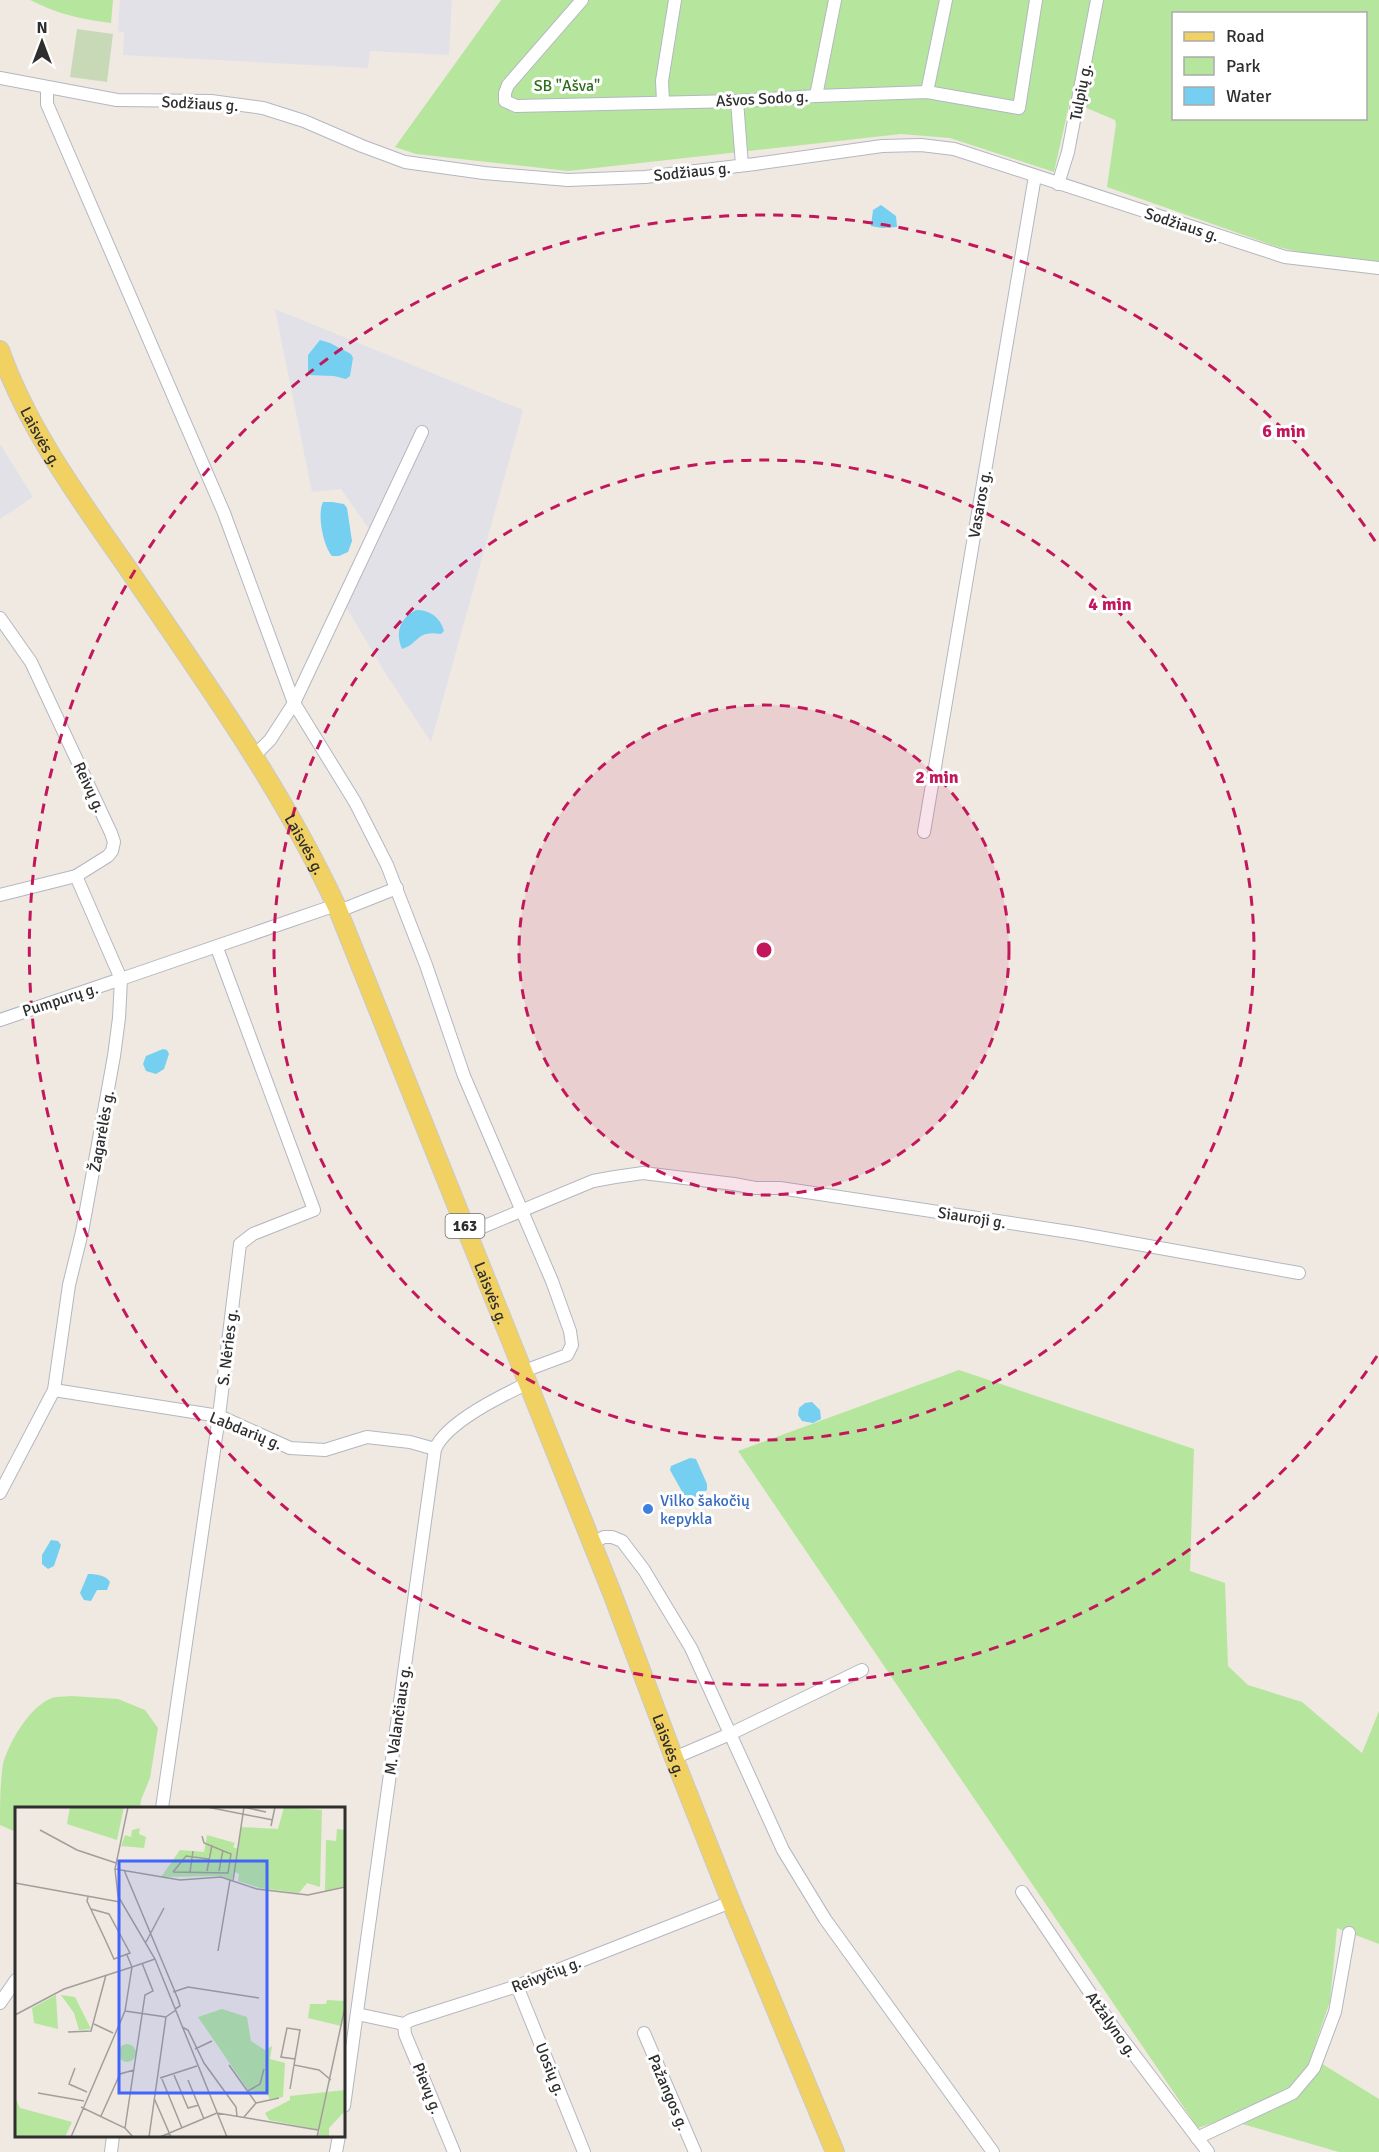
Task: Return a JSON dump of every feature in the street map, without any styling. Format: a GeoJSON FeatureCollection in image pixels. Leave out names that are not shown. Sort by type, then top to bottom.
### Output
{"type":"FeatureCollection","features":[{"type":"Feature","properties":{"kind":"main road","name":"Laisvės g."},"geometry":{"type":"LineString","coordinates":[[0,350],[6,380],[81,501],[254,756],[305,842],[338,908],[526,1377],[731,1902],[835,2152]]}},
{"type":"Feature","properties":{"kind":"street","name":"Ašvos Sodo g."},"geometry":{"type":"LineString","coordinates":[[582,0],[508,85],[505,101],[516,106],[737,101],[927,92],[1019,108],[1036,0]]}},
{"type":"Feature","properties":{"kind":"street"},"geometry":{"type":"LineString","coordinates":[[663,101],[662,81],[675,0]]}},
{"type":"Feature","properties":{"kind":"street"},"geometry":{"type":"LineString","coordinates":[[816,96],[835,0]]}},
{"type":"Feature","properties":{"kind":"street"},"geometry":{"type":"LineString","coordinates":[[927,92],[946,0]]}},
{"type":"Feature","properties":{"kind":"street","name":"Tulpių g."},"geometry":{"type":"LineString","coordinates":[[1058,184],[1068,152],[1097,0]]}},
{"type":"Feature","properties":{"kind":"street","name":"Sodžiaus g."},"geometry":{"type":"LineString","coordinates":[[0,78],[117,100],[211,101],[263,108],[304,121],[405,162],[484,173],[568,180],[645,177],[882,146],[921,145],[954,148],[1285,257],[1379,268]]}},
{"type":"Feature","properties":{"kind":"street"},"geometry":{"type":"LineString","coordinates":[[47,87],[47,104],[224,513],[294,703],[355,802],[397,888],[426,964],[464,1076],[552,1281],[570,1331],[572,1345],[567,1355],[526,1377],[452,1428],[439,1440],[435,1449]]}},
{"type":"Feature","properties":{"kind":"street"},"geometry":{"type":"LineString","coordinates":[[737,101],[742,165]]}},
{"type":"Feature","properties":{"kind":"street","name":"Vasaros g."},"geometry":{"type":"LineString","coordinates":[[924,832],[1035,176]]}},
{"type":"Feature","properties":{"kind":"street"},"geometry":{"type":"LineString","coordinates":[[254,756],[270,740],[294,703],[422,432]]}},
{"type":"Feature","properties":{"kind":"street","name":"Reivų g."},"geometry":{"type":"LineString","coordinates":[[0,618],[31,662],[114,842],[112,851],[76,876],[0,895]]}},
{"type":"Feature","properties":{"kind":"street"},"geometry":{"type":"LineString","coordinates":[[76,876],[121,979],[397,888]]}},
{"type":"Feature","properties":{"kind":"street","name":"S. Nėries g."},"geometry":{"type":"LineString","coordinates":[[162,1807],[219,1416],[240,1244],[253,1234],[314,1210],[217,948]]}},
{"type":"Feature","properties":{"kind":"street","name":"Pumpurų g."},"geometry":{"type":"LineString","coordinates":[[0,1020],[121,979]]}},
{"type":"Feature","properties":{"kind":"street","name":"Žagarėlės g."},"geometry":{"type":"LineString","coordinates":[[0,1493],[54,1390],[69,1285],[82,1232],[109,1087],[119,1018],[121,979]]}},
{"type":"Feature","properties":{"kind":"street","name":"Siauroji g."},"geometry":{"type":"LineString","coordinates":[[468,1233],[592,1181],[643,1173],[756,1188],[780,1188],[1028,1225],[1299,1273]]}},
{"type":"Feature","properties":{"kind":"street","name":"Labdarių g."},"geometry":{"type":"LineString","coordinates":[[54,1390],[219,1416],[290,1448],[325,1450],[367,1437],[410,1442],[435,1449]]}},
{"type":"Feature","properties":{"kind":"street","name":"M. Valančiaus g."},"geometry":{"type":"LineString","coordinates":[[345,2099],[435,1449]]}},
{"type":"Feature","properties":{"kind":"street"},"geometry":{"type":"LineString","coordinates":[[591,1543],[604,1537],[612,1537],[622,1541],[629,1548],[691,1648],[795,1872],[825,1919],[993,2152]]}},
{"type":"Feature","properties":{"kind":"street"},"geometry":{"type":"LineString","coordinates":[[674,1758],[730,1734],[862,1670]]}},
{"type":"Feature","properties":{"kind":"street","name":"Atžalyno g."},"geometry":{"type":"LineString","coordinates":[[1022,1892],[1113,2027],[1208,2152]]}},
{"type":"Feature","properties":{"kind":"street","name":"Reivyčių g."},"geometry":{"type":"LineString","coordinates":[[404,2024],[517,1986],[731,1902]]}},
{"type":"Feature","properties":{"kind":"street"},"geometry":{"type":"LineString","coordinates":[[1197,2138],[1293,2092],[1314,2068],[1335,2012],[1349,1933]]}},
{"type":"Feature","properties":{"kind":"street"},"geometry":{"type":"LineString","coordinates":[[0,2003],[15,1981]]}},
{"type":"Feature","properties":{"kind":"street","name":"Uosių g."},"geometry":{"type":"LineString","coordinates":[[517,1986],[584,2152]]}},
{"type":"Feature","properties":{"kind":"street"},"geometry":{"type":"LineString","coordinates":[[357,2014],[404,2024]]}},
{"type":"Feature","properties":{"kind":"street","name":"Pievų g."},"geometry":{"type":"LineString","coordinates":[[404,2024],[405,2034],[454,2152]]}},
{"type":"Feature","properties":{"kind":"street","name":"Pažangos g."},"geometry":{"type":"LineString","coordinates":[[644,2033],[695,2152]]}},
{"type":"Feature","properties":{"kind":"street"},"geometry":{"type":"LineString","coordinates":[[111,2152],[113,2137]]}},
{"type":"Feature","properties":{"kind":"street"},"geometry":{"type":"LineString","coordinates":[[336,2152],[339,2137]]}},
{"type":"Feature","properties":{"kind":"shaded area"},"geometry":{"type":"Polygon","coordinates":[[[120,0],[452,0],[449,55],[370,51],[368,68],[123,55],[124,32],[118,31],[120,0]]]}},
{"type":"Feature","properties":{"kind":"shaded area"},"geometry":{"type":"Polygon","coordinates":[[[275,309],[523,410],[431,742],[384,671],[338,593],[369,529],[341,489],[312,492],[275,309]]]}},
{"type":"Feature","properties":{"kind":"shaded area"},"geometry":{"type":"Polygon","coordinates":[[[0,444],[33,497],[0,519],[0,444]]]}},
{"type":"Feature","properties":{"kind":"green space"},"geometry":{"type":"Polygon","coordinates":[[[30,0],[113,0],[111,23],[69,15],[30,0]]]}},
{"type":"Feature","properties":{"kind":"green space","name":"SB \"Ašva\""},"geometry":{"type":"Polygon","coordinates":[[[501,0],[1379,0],[1379,263],[1312,255],[1278,247],[1107,187],[1115,120],[1070,101],[1054,172],[950,138],[901,134],[568,171],[416,154],[395,147],[501,0]]]}},
{"type":"Feature","properties":{"kind":"green space"},"geometry":{"type":"Polygon","coordinates":[[[77,29],[113,34],[107,82],[70,77],[77,29]]]}},
{"type":"Feature","properties":{"kind":"green space"},"geometry":{"type":"Polygon","coordinates":[[[959,1370],[1194,1449],[1190,1571],[1225,1583],[1228,1666],[1248,1685],[1302,1702],[1362,1753],[1379,1711],[1379,1944],[1337,1928],[1330,2001],[1311,2057],[1379,2099],[1379,2152],[1339,2152],[1225,2119],[1198,2128],[738,1451],[959,1370]]]}},
{"type":"Feature","properties":{"kind":"green space"},"geometry":{"type":"Polygon","coordinates":[[[54,1697],[118,1699],[145,1710],[158,1728],[150,1778],[140,1807],[15,1807],[15,1832],[0,1825],[3,1764],[15,1736],[28,1717],[44,1702],[54,1697]]]}},
{"type":"Feature","properties":{"kind":"water"},"geometry":{"type":"Polygon","coordinates":[[[881,205],[896,216],[897,227],[871,226],[873,210],[881,205]]]}},
{"type":"Feature","properties":{"kind":"water"},"geometry":{"type":"Polygon","coordinates":[[[320,340],[351,354],[353,358],[350,376],[346,379],[308,375],[308,355],[320,340]]]}},
{"type":"Feature","properties":{"kind":"water"},"geometry":{"type":"Polygon","coordinates":[[[323,502],[344,504],[347,508],[352,541],[348,552],[339,556],[332,556],[324,538],[321,522],[323,502]]]}},
{"type":"Feature","properties":{"kind":"water"},"geometry":{"type":"Polygon","coordinates":[[[416,610],[434,615],[444,631],[441,634],[433,633],[422,636],[402,649],[399,637],[400,626],[406,617],[416,610]]]}},
{"type":"Feature","properties":{"kind":"water"},"geometry":{"type":"Polygon","coordinates":[[[163,1049],[169,1054],[164,1069],[156,1074],[146,1071],[143,1064],[146,1056],[163,1049]]]}},
{"type":"Feature","properties":{"kind":"water"},"geometry":{"type":"Polygon","coordinates":[[[812,1402],[820,1410],[821,1419],[813,1423],[802,1421],[798,1415],[799,1408],[805,1403],[812,1402]]]}},
{"type":"Feature","properties":{"kind":"water"},"geometry":{"type":"Polygon","coordinates":[[[690,1458],[696,1459],[707,1484],[707,1490],[693,1498],[684,1495],[670,1470],[671,1466],[690,1458]]]}},
{"type":"Feature","properties":{"kind":"water"},"geometry":{"type":"Polygon","coordinates":[[[51,1540],[58,1541],[61,1545],[54,1566],[48,1569],[42,1564],[42,1555],[51,1540]]]}},
{"type":"Feature","properties":{"kind":"water"},"geometry":{"type":"Polygon","coordinates":[[[88,1574],[103,1576],[110,1582],[107,1590],[97,1590],[91,1601],[84,1600],[80,1593],[88,1574]]]}},
{"type":"Feature","properties":{"kind":"place","name":"Vilko šakočių kepykla"},"geometry":{"type":"Point","coordinates":[648,1509]}}]}
